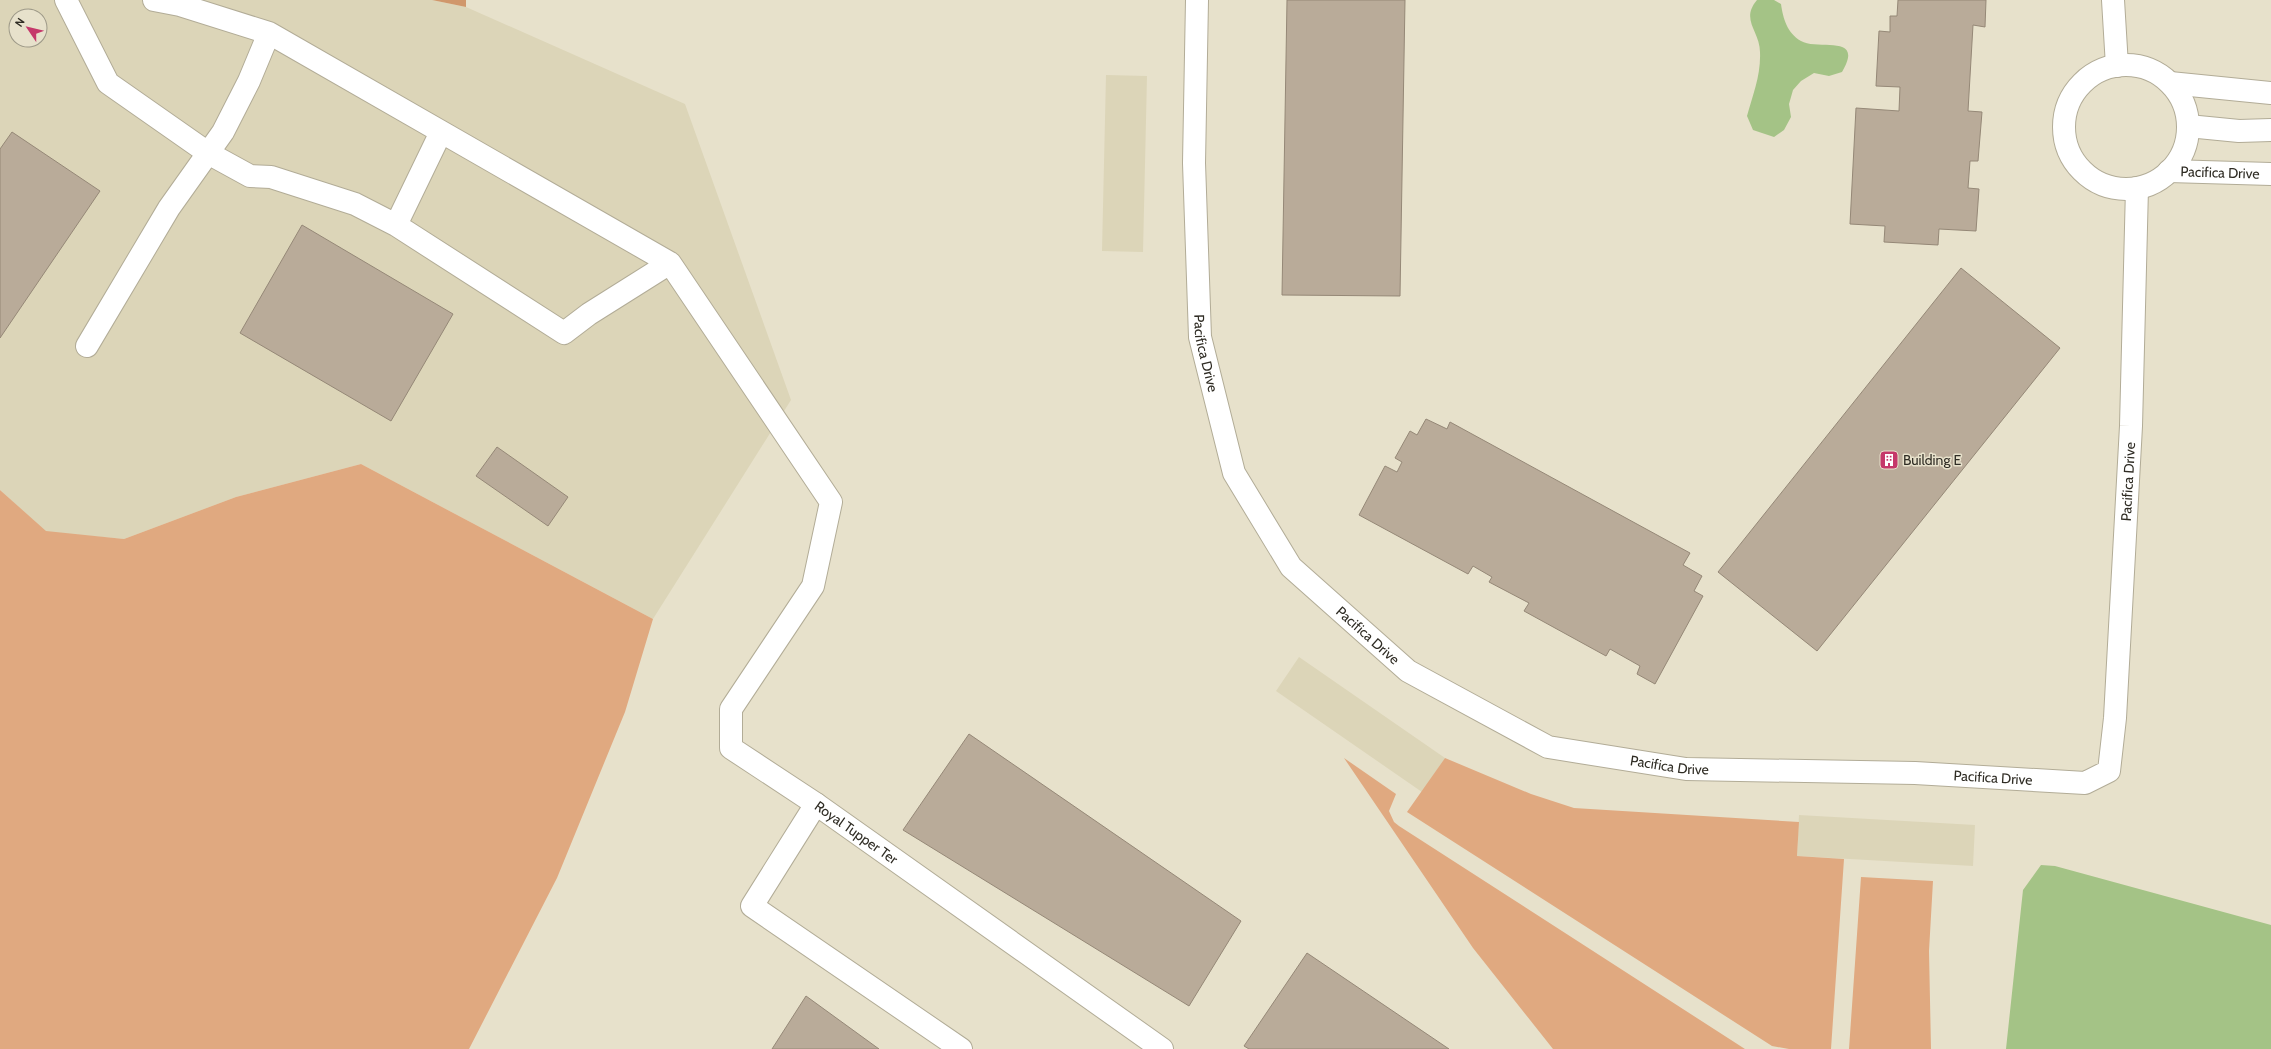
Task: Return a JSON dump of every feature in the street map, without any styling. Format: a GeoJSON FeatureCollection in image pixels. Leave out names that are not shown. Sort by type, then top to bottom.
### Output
{"type":"FeatureCollection","features":[{"type":"Feature","properties":{"kind":"street"},"geometry":{"type":"LineString","coordinates":[[66,0],[108,83],[208,153],[250,176],[271,177],[355,204],[396,225],[564,333],[589,314],[670,263]]}},
{"type":"Feature","properties":{"kind":"street"},"geometry":{"type":"LineString","coordinates":[[154,0],[180,5],[269,33],[670,263],[831,502],[814,586],[731,709],[731,748],[816,804]]}},
{"type":"Feature","properties":{"kind":"street","name":"Pacifica Drive"},"geometry":{"type":"LineString","coordinates":[[1197,0],[1194,163],[1200,337],[1234,473],[1291,567],[1408,671],[1548,747],[1686,769],[1915,773],[2085,782],[2109,771],[2115,718],[2131,426],[2137,188]]}},
{"type":"Feature","properties":{"kind":"street"},"geometry":{"type":"LineString","coordinates":[[2113,0],[2117,66]]}},
{"type":"Feature","properties":{"kind":"street"},"geometry":{"type":"LineString","coordinates":[[87,346],[169,208],[223,132],[249,81],[269,33]]}},
{"type":"Feature","properties":{"kind":"street"},"geometry":{"type":"LineString","coordinates":[[2117,66],[2136,66],[2155,72],[2170,83],[2183,101],[2188,126],[2186,143],[2178,162],[2162,178],[2143,187],[2122,189],[2101,184],[2083,172],[2071,155],[2065,137],[2065,118],[2071,99],[2083,83],[2093,76],[2117,66]]}},
{"type":"Feature","properties":{"kind":"street"},"geometry":{"type":"LineString","coordinates":[[2170,83],[2271,93]]}},
{"type":"Feature","properties":{"kind":"street"},"geometry":{"type":"LineString","coordinates":[[2188,126],[2239,131],[2271,130]]}},
{"type":"Feature","properties":{"kind":"street"},"geometry":{"type":"LineString","coordinates":[[396,225],[441,132]]}},
{"type":"Feature","properties":{"kind":"street","name":"Pacifica Drive"},"geometry":{"type":"LineString","coordinates":[[2169,171],[2271,174]]}},
{"type":"Feature","properties":{"kind":"street","name":"Royal Tupper Ter"},"geometry":{"type":"LineString","coordinates":[[960,1049],[752,906],[816,804],[1162,1049]]}},
{"type":"Feature","properties":{"kind":"shaded area"},"geometry":{"type":"Polygon","coordinates":[[[0,0],[432,0],[466,7],[685,104],[791,400],[653,619],[361,464],[236,497],[124,539],[46,532],[0,490],[0,0]]]}},
{"type":"Feature","properties":{"kind":"shaded area"},"geometry":{"type":"Polygon","coordinates":[[[432,0],[466,0],[466,7],[432,0]]]}},
{"type":"Feature","properties":{"kind":"shaded area"},"geometry":{"type":"Polygon","coordinates":[[[1757,0],[1774,0],[1781,4],[1786,25],[1792,34],[1801,41],[1809,44],[1836,46],[1844,48],[1848,52],[1848,60],[1842,72],[1829,76],[1814,73],[1801,81],[1793,90],[1789,104],[1791,117],[1784,130],[1774,137],[1753,130],[1747,116],[1756,84],[1760,60],[1759,45],[1750,20],[1752,7],[1757,0]]]}},
{"type":"Feature","properties":{"kind":"shaded area"},"geometry":{"type":"Polygon","coordinates":[[[1106,75],[1147,76],[1143,252],[1102,251],[1106,75]]]}},
{"type":"Feature","properties":{"kind":"shaded area"},"geometry":{"type":"Polygon","coordinates":[[[361,464],[653,619],[625,712],[557,878],[469,1049],[0,1049],[0,490],[46,531],[124,539],[236,497],[361,464]]]}},
{"type":"Feature","properties":{"kind":"shaded area"},"geometry":{"type":"Polygon","coordinates":[[[1299,657],[1445,758],[1422,792],[1276,691],[1299,657]]]}},
{"type":"Feature","properties":{"kind":"shaded area"},"geometry":{"type":"Polygon","coordinates":[[[1344,758],[1396,794],[1389,811],[1394,822],[1399,826],[1745,1049],[1553,1049],[1473,948],[1344,758]]]}},
{"type":"Feature","properties":{"kind":"shaded area"},"geometry":{"type":"Polygon","coordinates":[[[1445,758],[1531,794],[1574,808],[1799,822],[1797,856],[1844,859],[1831,1049],[1789,1049],[1772,1046],[1407,812],[1445,758]]]}},
{"type":"Feature","properties":{"kind":"shaded area"},"geometry":{"type":"Polygon","coordinates":[[[1799,815],[1975,825],[1973,866],[1797,856],[1799,815]]]}},
{"type":"Feature","properties":{"kind":"shaded area"},"geometry":{"type":"Polygon","coordinates":[[[2041,865],[2055,866],[2271,925],[2271,1049],[2006,1049],[2023,890],[2041,865]]]}},
{"type":"Feature","properties":{"kind":"shaded area"},"geometry":{"type":"Polygon","coordinates":[[[1861,877],[1933,881],[1929,951],[1931,1049],[1849,1049],[1861,877]]]}},
{"type":"Feature","properties":{"kind":"building"},"geometry":{"type":"Polygon","coordinates":[[[1287,0],[1405,0],[1400,296],[1282,295],[1287,0]]]}},
{"type":"Feature","properties":{"kind":"building"},"geometry":{"type":"Polygon","coordinates":[[[1898,0],[1986,0],[1985,27],[1973,25],[1968,111],[1982,112],[1978,161],[1970,161],[1968,188],[1979,189],[1976,231],[1939,229],[1938,245],[1884,242],[1885,226],[1850,224],[1856,108],[1899,111],[1900,87],[1876,86],[1879,31],[1890,32],[1890,16],[1897,16],[1898,0]]]}},
{"type":"Feature","properties":{"kind":"building"},"geometry":{"type":"Polygon","coordinates":[[[12,132],[100,191],[0,338],[0,149],[12,132]]]}},
{"type":"Feature","properties":{"kind":"building"},"geometry":{"type":"Polygon","coordinates":[[[302,225],[453,314],[391,421],[240,333],[302,225]]]}},
{"type":"Feature","properties":{"kind":"building","name":"Building E"},"geometry":{"type":"Polygon","coordinates":[[[1961,268],[2060,348],[1817,651],[1718,572],[1961,268]]]}},
{"type":"Feature","properties":{"kind":"building"},"geometry":{"type":"Polygon","coordinates":[[[1426,419],[1447,429],[1450,422],[1690,553],[1683,565],[1702,576],[1694,591],[1703,596],[1655,684],[1637,674],[1640,666],[1610,649],[1606,656],[1524,611],[1529,603],[1489,582],[1492,577],[1473,566],[1468,574],[1359,515],[1385,466],[1397,472],[1402,462],[1395,458],[1410,431],[1417,435],[1426,419]]]}},
{"type":"Feature","properties":{"kind":"building"},"geometry":{"type":"Polygon","coordinates":[[[497,447],[568,497],[548,526],[476,476],[497,447]]]}},
{"type":"Feature","properties":{"kind":"building"},"geometry":{"type":"Polygon","coordinates":[[[969,734],[1241,921],[1189,1006],[903,830],[969,734]]]}},
{"type":"Feature","properties":{"kind":"building"},"geometry":{"type":"Polygon","coordinates":[[[1307,953],[1449,1049],[1249,1049],[1244,1046],[1307,953]]]}},
{"type":"Feature","properties":{"kind":"building"},"geometry":{"type":"Polygon","coordinates":[[[806,996],[879,1049],[772,1049],[806,996]]]}},
{"type":"Feature","properties":{"kind":"place","name":"Building E"},"geometry":{"type":"Point","coordinates":[1889,460]}}]}
